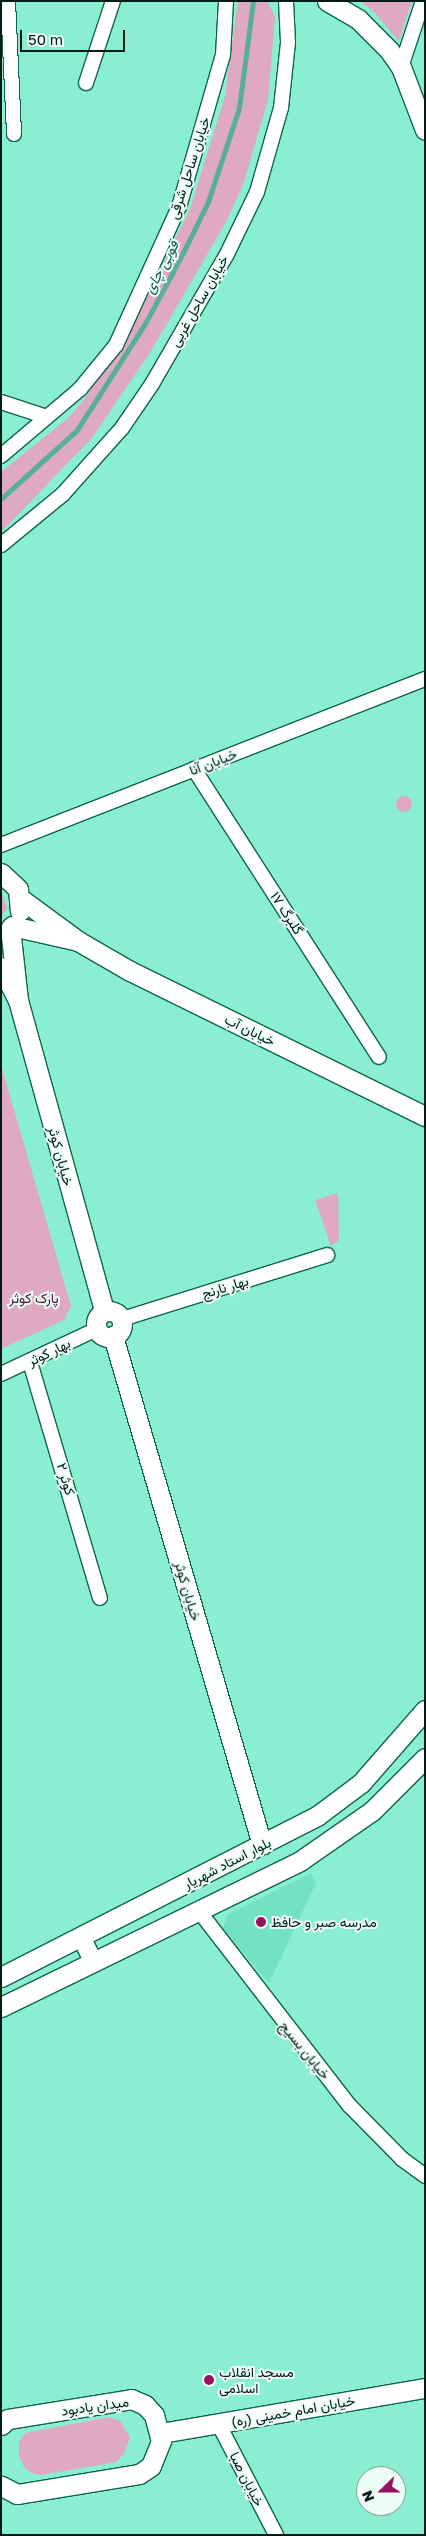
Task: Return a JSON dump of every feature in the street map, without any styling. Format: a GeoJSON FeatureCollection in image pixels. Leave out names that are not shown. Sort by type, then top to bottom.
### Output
{"type":"FeatureCollection","features":[{"type":"Feature","properties":{"kind":"main road"},"geometry":{"type":"LineString","coordinates":[[327,1],[358,19],[380,39],[401,67],[425,130]]}},
{"type":"Feature","properties":{"kind":"main road"},"geometry":{"type":"LineString","coordinates":[[1,872],[11,879],[21,899],[20,910],[8,929]]}},
{"type":"Feature","properties":{"kind":"main road","name":"خیابان آب"},"geometry":{"type":"LineString","coordinates":[[21,899],[78,941],[130,971],[425,1116]]}},
{"type":"Feature","properties":{"kind":"main road","name":"خیابان آب"},"geometry":{"type":"LineString","coordinates":[[8,929],[78,941]]}},
{"type":"Feature","properties":{"kind":"main road","name":"خیابان کوثر"},"geometry":{"type":"LineString","coordinates":[[8,929],[18,1000],[105,1325],[262,1845]]}},
{"type":"Feature","properties":{"kind":"main road","name":"خیابان کوثر"},"geometry":{"type":"LineString","coordinates":[[1,967],[18,1000]]}},
{"type":"Feature","properties":{"kind":"main road"},"geometry":{"type":"LineString","coordinates":[[105,1325],[122,1328],[122,1319]]}},
{"type":"Feature","properties":{"kind":"main road","name":"بلوار استاد شهریار"},"geometry":{"type":"LineString","coordinates":[[1,1977],[262,1845],[338,1802],[376,1767],[425,1710]]}},
{"type":"Feature","properties":{"kind":"main road"},"geometry":{"type":"LineString","coordinates":[[1,2007],[198,1911],[321,1848],[372,1811],[425,1758]]}},
{"type":"Feature","properties":{"kind":"main road","name":"خیابان امام خمینی (ره)"},"geometry":{"type":"LineString","coordinates":[[160,2433],[425,2388]]}},
{"type":"Feature","properties":{"kind":"main road","name":"میدان یادبود"},"geometry":{"type":"LineString","coordinates":[[1,2425],[8,2419],[131,2399],[145,2405],[154,2415],[160,2433]]}},
{"type":"Feature","properties":{"kind":"main road"},"geometry":{"type":"LineString","coordinates":[[4,2491],[54,2489],[140,2474],[151,2466],[158,2454],[160,2433]]}},
{"type":"Feature","properties":{"kind":"street"},"geometry":{"type":"LineString","coordinates":[[8,1],[14,134]]}},
{"type":"Feature","properties":{"kind":"street"},"geometry":{"type":"LineString","coordinates":[[86,83],[113,1]]}},
{"type":"Feature","properties":{"kind":"street","name":"خیابان ساحل شرقی"},"geometry":{"type":"LineString","coordinates":[[1,456],[80,389],[116,345],[179,207],[223,55],[226,1]]}},
{"type":"Feature","properties":{"kind":"street","name":"خیابان ساحل غربی"},"geometry":{"type":"LineString","coordinates":[[1,545],[63,494],[122,428],[152,384],[227,254],[257,192],[282,108],[288,42],[286,1]]}},
{"type":"Feature","properties":{"kind":"street"},"geometry":{"type":"LineString","coordinates":[[401,67],[423,1]]}},
{"type":"Feature","properties":{"kind":"street"},"geometry":{"type":"LineString","coordinates":[[1,402],[47,416]]}},
{"type":"Feature","properties":{"kind":"street","name":"خیابان آنا"},"geometry":{"type":"LineString","coordinates":[[1,845],[425,679]]}},
{"type":"Feature","properties":{"kind":"street","name":"گلبرگ ۱۷"},"geometry":{"type":"LineString","coordinates":[[194,769],[379,1057]]}},
{"type":"Feature","properties":{"kind":"street","name":"بهار نارنج"},"geometry":{"type":"LineString","coordinates":[[122,1319],[327,1256]]}},
{"type":"Feature","properties":{"kind":"street","name":"بهار کوثر"},"geometry":{"type":"LineString","coordinates":[[1,1374],[30,1362],[105,1325]]}},
{"type":"Feature","properties":{"kind":"street","name":"کوثر ۲"},"geometry":{"type":"LineString","coordinates":[[30,1362],[100,1598]]}},
{"type":"Feature","properties":{"kind":"street","name":"خیابان بسیج"},"geometry":{"type":"LineString","coordinates":[[198,1911],[349,2105],[402,2158],[425,2176]]}},
{"type":"Feature","properties":{"kind":"street"},"geometry":{"type":"LineString","coordinates":[[81,1936],[94,1962]]}},
{"type":"Feature","properties":{"kind":"street","name":"خیابان صبا"},"geometry":{"type":"LineString","coordinates":[[218,2423],[276,2535]]}},
{"type":"Feature","properties":{"kind":"shaded area","name":"مدرسه صبر و حافظ"},"geometry":{"type":"Polygon","coordinates":[[[311,1873],[316,1883],[269,1983],[223,1929],[227,1915],[311,1873]]]}},
{"type":"Feature","properties":{"kind":"green space"},"geometry":{"type":"Polygon","coordinates":[[[238,1],[267,1],[275,17],[268,100],[243,185],[226,222],[151,351],[92,438],[1,532],[1,472],[67,419],[84,400],[136,320],[190,209],[225,96],[238,1]]]}},
{"type":"Feature","properties":{"kind":"green space"},"geometry":{"type":"Polygon","coordinates":[[[360,1],[412,1],[399,41],[375,13],[360,1]]]}},
{"type":"Feature","properties":{"kind":"green space"},"geometry":{"type":"Polygon","coordinates":[[[404,796],[410,798],[412,804],[410,810],[404,812],[398,810],[396,804],[398,798],[404,796]]]}},
{"type":"Feature","properties":{"kind":"green space"},"geometry":{"type":"Polygon","coordinates":[[[1,891],[7,908],[1,916],[1,891]]]}},
{"type":"Feature","properties":{"kind":"green space","name":"پارک کوثر"},"geometry":{"type":"Polygon","coordinates":[[[1,1065],[71,1306],[64,1320],[1,1349],[1,1065]]]}},
{"type":"Feature","properties":{"kind":"green space"},"geometry":{"type":"Polygon","coordinates":[[[338,1193],[339,1240],[331,1246],[315,1200],[338,1193]]]}},
{"type":"Feature","properties":{"kind":"green space"},"geometry":{"type":"Polygon","coordinates":[[[109,2417],[120,2421],[130,2437],[124,2454],[116,2462],[41,2475],[31,2473],[24,2467],[19,2456],[19,2442],[25,2433],[109,2417]]]}},
{"type":"Feature","properties":{"kind":"waterway","name":"قوبی چای"},"geometry":{"type":"LineString","coordinates":[[1,499],[77,430],[146,322],[184,251],[208,202],[239,108],[253,1]]}},
{"type":"Feature","properties":{"kind":"place","name":"مدرسه صبر و حافظ"},"geometry":{"type":"Point","coordinates":[261,1922]}},
{"type":"Feature","properties":{"kind":"place","name":"مسجد انقلاب اسلامی"},"geometry":{"type":"Point","coordinates":[209,2380]}}]}
